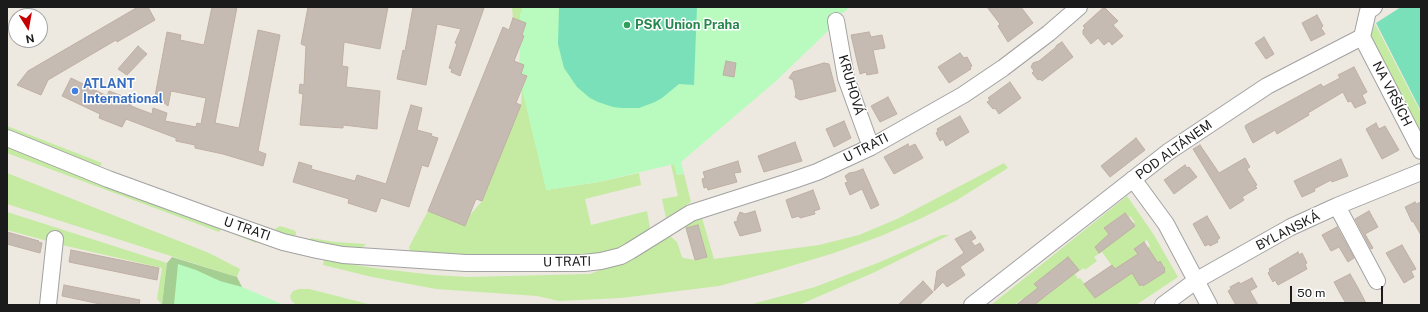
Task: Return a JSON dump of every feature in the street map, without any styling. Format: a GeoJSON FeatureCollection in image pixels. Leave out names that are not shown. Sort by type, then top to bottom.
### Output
{"type":"FeatureCollection","features":[{"type":"Feature","properties":{"kind":"street","name":"U TRATI"},"geometry":{"type":"LineString","coordinates":[[7,138],[108,178],[283,242],[342,255],[466,263],[584,263],[612,259],[630,251],[692,213],[817,172],[871,147],[974,87],[1003,68],[1049,33],[1079,7]]}},
{"type":"Feature","properties":{"kind":"street"},"geometry":{"type":"LineString","coordinates":[[1362,38],[1368,11],[1374,7]]}},
{"type":"Feature","properties":{"kind":"street","name":"KRUHOVÁ"},"geometry":{"type":"LineString","coordinates":[[836,21],[846,78],[871,147]]}},
{"type":"Feature","properties":{"kind":"street","name":"NA VRŠÍCH"},"geometry":{"type":"LineString","coordinates":[[1362,38],[1421,151]]}},
{"type":"Feature","properties":{"kind":"street","name":"POD ALTÁNEM"},"geometry":{"type":"LineString","coordinates":[[972,305],[1168,152],[1267,86],[1362,38]]}},
{"type":"Feature","properties":{"kind":"street","name":"BYLANSKÁ"},"geometry":{"type":"LineString","coordinates":[[1163,305],[1197,280],[1291,227],[1337,206],[1421,172]]}},
{"type":"Feature","properties":{"kind":"street"},"geometry":{"type":"LineString","coordinates":[[1133,179],[1166,224],[1209,305]]}},
{"type":"Feature","properties":{"kind":"street"},"geometry":{"type":"LineString","coordinates":[[1337,206],[1377,281]]}},
{"type":"Feature","properties":{"kind":"street"},"geometry":{"type":"LineString","coordinates":[[48,305],[55,239]]}},
{"type":"Feature","properties":{"kind":"green space"},"geometry":{"type":"Polygon","coordinates":[[[522,7],[850,7],[843,13],[831,15],[829,30],[776,81],[681,162],[684,174],[677,175],[674,164],[599,182],[546,190],[522,89],[527,77],[521,74],[524,66],[519,63],[520,47],[524,36],[522,35],[526,23],[520,21],[522,7]]]}},
{"type":"Feature","properties":{"kind":"green space"},"geometry":{"type":"Polygon","coordinates":[[[541,7],[546,190],[599,182],[639,173],[641,185],[585,199],[591,225],[647,211],[650,228],[625,247],[592,258],[416,254],[410,251],[409,247],[428,211],[465,226],[470,215],[482,201],[521,105],[522,89],[527,77],[521,74],[524,65],[520,47],[524,36],[522,35],[526,23],[513,18],[512,8],[541,7]]]}},
{"type":"Feature","properties":{"kind":"green space"},"geometry":{"type":"Polygon","coordinates":[[[559,7],[697,7],[694,85],[679,84],[662,98],[639,108],[613,107],[590,98],[577,87],[564,68],[558,44],[559,7]]]}},
{"type":"Feature","properties":{"kind":"green space"},"geometry":{"type":"Polygon","coordinates":[[[1401,7],[1421,7],[1421,111],[1376,23],[1401,7]]]}},
{"type":"Feature","properties":{"kind":"green space"},"geometry":{"type":"Polygon","coordinates":[[[1375,24],[1421,113],[1421,136],[1372,42],[1371,35],[1375,24]]]}},
{"type":"Feature","properties":{"kind":"green space"},"geometry":{"type":"Polygon","coordinates":[[[7,126],[102,163],[100,167],[7,133],[7,126]]]}},
{"type":"Feature","properties":{"kind":"green space"},"geometry":{"type":"Polygon","coordinates":[[[7,143],[258,239],[256,243],[221,229],[219,232],[7,153],[7,143]]]}},
{"type":"Feature","properties":{"kind":"green space"},"geometry":{"type":"Polygon","coordinates":[[[1004,163],[1008,168],[957,200],[922,218],[881,236],[834,253],[719,286],[621,298],[559,301],[537,296],[436,289],[372,277],[323,265],[324,260],[374,268],[434,275],[468,277],[590,274],[605,268],[669,235],[677,242],[682,257],[695,260],[707,257],[698,225],[686,228],[681,227],[695,219],[702,218],[714,259],[819,245],[859,235],[897,219],[1004,163]]]}},
{"type":"Feature","properties":{"kind":"green space"},"geometry":{"type":"Polygon","coordinates":[[[674,164],[677,175],[684,174],[691,202],[666,218],[662,199],[678,196],[671,165],[674,164]]]}},
{"type":"Feature","properties":{"kind":"green space"},"geometry":{"type":"Polygon","coordinates":[[[7,173],[209,253],[240,269],[237,277],[7,204],[7,173]]]}},
{"type":"Feature","properties":{"kind":"green space"},"geometry":{"type":"Polygon","coordinates":[[[1127,196],[1154,235],[1178,277],[1136,305],[1032,305],[1022,299],[1014,305],[991,305],[1127,196]],[[1124,213],[1104,228],[1109,234],[1135,226],[1133,223],[1135,222],[1130,216],[1129,218],[1124,213]],[[1147,240],[1134,249],[1141,252],[1150,246],[1147,240]],[[1102,252],[1094,257],[1097,261],[1085,270],[1084,268],[1075,274],[1078,279],[1080,278],[1095,298],[1120,277],[1102,252]],[[1155,259],[1134,272],[1140,285],[1142,284],[1143,286],[1164,272],[1164,266],[1160,262],[1158,263],[1155,259]],[[1055,268],[1035,283],[1045,297],[1065,281],[1055,268]]]}},
{"type":"Feature","properties":{"kind":"green space"},"geometry":{"type":"Polygon","coordinates":[[[7,212],[167,263],[162,305],[157,299],[162,268],[62,245],[7,230],[7,212]]]}},
{"type":"Feature","properties":{"kind":"green space"},"geometry":{"type":"Polygon","coordinates":[[[280,226],[293,230],[296,232],[296,235],[292,236],[275,229],[280,226]]]}},
{"type":"Feature","properties":{"kind":"green space"},"geometry":{"type":"Polygon","coordinates":[[[942,235],[949,235],[875,272],[799,305],[749,305],[815,287],[880,262],[942,235]]]}},
{"type":"Feature","properties":{"kind":"green space"},"geometry":{"type":"Polygon","coordinates":[[[311,238],[335,242],[366,244],[355,251],[308,242],[311,238]]]}},
{"type":"Feature","properties":{"kind":"green space"},"geometry":{"type":"Polygon","coordinates":[[[172,257],[237,277],[247,297],[246,305],[162,305],[167,263],[172,257]]]}},
{"type":"Feature","properties":{"kind":"green space"},"geometry":{"type":"Polygon","coordinates":[[[178,264],[220,281],[242,287],[284,305],[174,305],[178,264]]]}},
{"type":"Feature","properties":{"kind":"green space"},"geometry":{"type":"Polygon","coordinates":[[[299,289],[309,289],[372,305],[296,305],[291,300],[290,296],[293,291],[299,289]]]}},
{"type":"Feature","properties":{"kind":"building"},"geometry":{"type":"Polygon","coordinates":[[[138,7],[148,7],[155,20],[117,42],[116,40],[48,80],[41,95],[17,85],[28,71],[138,7]]]}},
{"type":"Feature","properties":{"kind":"building"},"geometry":{"type":"Polygon","coordinates":[[[212,7],[237,7],[215,123],[239,128],[258,30],[280,35],[258,151],[266,154],[263,166],[223,154],[195,148],[195,145],[176,141],[176,138],[126,119],[122,127],[99,118],[100,114],[62,96],[71,78],[107,96],[109,91],[133,100],[131,106],[152,114],[153,108],[167,113],[165,121],[196,127],[197,123],[201,124],[206,98],[171,91],[168,106],[155,96],[167,32],[181,35],[180,40],[204,45],[212,7]]]}},
{"type":"Feature","properties":{"kind":"building"},"geometry":{"type":"Polygon","coordinates":[[[308,7],[388,7],[380,49],[344,42],[342,66],[348,67],[346,87],[380,91],[377,129],[343,125],[343,128],[300,125],[303,94],[299,93],[300,84],[304,85],[306,46],[301,44],[308,7]]]}},
{"type":"Feature","properties":{"kind":"building"},"geometry":{"type":"Polygon","coordinates":[[[413,7],[484,8],[460,76],[451,72],[452,69],[449,68],[457,44],[455,43],[461,29],[437,24],[426,85],[397,79],[403,50],[405,51],[413,7]]]}},
{"type":"Feature","properties":{"kind":"building"},"geometry":{"type":"Polygon","coordinates":[[[987,7],[1021,7],[1033,23],[1008,42],[998,26],[1000,24],[987,7]]]}},
{"type":"Feature","properties":{"kind":"building"},"geometry":{"type":"Polygon","coordinates":[[[1104,7],[1118,21],[1113,25],[1123,36],[1112,45],[1109,41],[1104,45],[1098,38],[1091,44],[1083,34],[1083,30],[1085,28],[1083,26],[1104,7]]]}},
{"type":"Feature","properties":{"kind":"building"},"geometry":{"type":"Polygon","coordinates":[[[1317,15],[1323,26],[1321,28],[1325,34],[1311,41],[1302,23],[1317,15]]]}},
{"type":"Feature","properties":{"kind":"building"},"geometry":{"type":"Polygon","coordinates":[[[513,18],[526,23],[522,35],[524,36],[514,61],[524,65],[521,74],[527,76],[516,103],[521,105],[482,201],[476,199],[465,226],[428,211],[503,27],[509,30],[513,18]]]}},
{"type":"Feature","properties":{"kind":"building"},"geometry":{"type":"Polygon","coordinates":[[[869,32],[871,37],[882,35],[885,48],[873,50],[878,73],[867,75],[866,72],[860,74],[851,35],[869,32]]]}},
{"type":"Feature","properties":{"kind":"building"},"geometry":{"type":"Polygon","coordinates":[[[1264,37],[1274,54],[1266,59],[1255,43],[1264,37]]]}},
{"type":"Feature","properties":{"kind":"building"},"geometry":{"type":"Polygon","coordinates":[[[1062,42],[1073,57],[1042,81],[1040,79],[1038,80],[1032,73],[1034,71],[1031,67],[1033,63],[1039,61],[1062,42]]]}},
{"type":"Feature","properties":{"kind":"building"},"geometry":{"type":"Polygon","coordinates":[[[138,46],[147,54],[127,75],[118,69],[138,46]]]}},
{"type":"Feature","properties":{"kind":"building"},"geometry":{"type":"Polygon","coordinates":[[[960,53],[964,58],[967,57],[972,66],[970,67],[971,69],[949,83],[938,67],[960,53]]]}},
{"type":"Feature","properties":{"kind":"building"},"geometry":{"type":"Polygon","coordinates":[[[726,61],[736,63],[734,77],[723,75],[726,61]]]}},
{"type":"Feature","properties":{"kind":"building"},"geometry":{"type":"Polygon","coordinates":[[[824,63],[829,64],[836,91],[800,100],[795,97],[796,94],[793,80],[789,78],[793,72],[824,63]]]}},
{"type":"Feature","properties":{"kind":"building"},"geometry":{"type":"Polygon","coordinates":[[[1354,67],[1367,92],[1362,95],[1366,103],[1355,108],[1351,101],[1348,102],[1343,92],[1277,134],[1275,130],[1253,143],[1245,127],[1246,125],[1321,84],[1323,87],[1340,78],[1338,75],[1354,67]]]}},
{"type":"Feature","properties":{"kind":"building"},"geometry":{"type":"Polygon","coordinates":[[[1010,82],[1021,98],[999,114],[995,108],[993,109],[987,102],[990,100],[988,98],[1010,82]]]}},
{"type":"Feature","properties":{"kind":"building"},"geometry":{"type":"Polygon","coordinates":[[[888,97],[897,114],[880,122],[871,106],[888,97]]]}},
{"type":"Feature","properties":{"kind":"building"},"geometry":{"type":"Polygon","coordinates":[[[411,105],[422,108],[417,130],[432,134],[431,136],[438,138],[428,167],[422,165],[409,207],[381,198],[376,212],[348,203],[349,199],[293,182],[299,162],[312,166],[311,169],[355,181],[357,175],[386,184],[411,105]]]}},
{"type":"Feature","properties":{"kind":"building"},"geometry":{"type":"Polygon","coordinates":[[[960,116],[969,132],[946,146],[943,139],[940,141],[936,133],[938,131],[937,129],[960,116]]]}},
{"type":"Feature","properties":{"kind":"building"},"geometry":{"type":"Polygon","coordinates":[[[844,121],[851,138],[834,147],[826,129],[844,121]]]}},
{"type":"Feature","properties":{"kind":"building"},"geometry":{"type":"Polygon","coordinates":[[[1376,123],[1379,129],[1385,126],[1399,150],[1382,159],[1366,129],[1376,123]]]}},
{"type":"Feature","properties":{"kind":"building"},"geometry":{"type":"Polygon","coordinates":[[[1136,138],[1145,150],[1110,177],[1101,166],[1136,138]]]}},
{"type":"Feature","properties":{"kind":"building"},"geometry":{"type":"Polygon","coordinates":[[[795,142],[802,161],[764,172],[758,156],[795,142]]]}},
{"type":"Feature","properties":{"kind":"building"},"geometry":{"type":"Polygon","coordinates":[[[908,144],[909,147],[915,144],[923,158],[894,174],[884,157],[908,144]]]}},
{"type":"Feature","properties":{"kind":"building"},"geometry":{"type":"Polygon","coordinates":[[[1200,145],[1219,173],[1245,158],[1250,167],[1247,169],[1257,185],[1255,186],[1257,188],[1242,197],[1244,200],[1230,209],[1193,149],[1200,145]]]}},
{"type":"Feature","properties":{"kind":"building"},"geometry":{"type":"Polygon","coordinates":[[[1341,159],[1348,176],[1332,182],[1331,180],[1314,189],[1315,191],[1302,197],[1294,181],[1341,159]]]}},
{"type":"Feature","properties":{"kind":"building"},"geometry":{"type":"Polygon","coordinates":[[[738,161],[741,172],[734,173],[737,182],[708,190],[707,187],[704,188],[702,179],[705,178],[703,172],[738,161]]]}},
{"type":"Feature","properties":{"kind":"building"},"geometry":{"type":"Polygon","coordinates":[[[1185,165],[1187,168],[1189,167],[1197,177],[1174,194],[1164,180],[1185,165]]]}},
{"type":"Feature","properties":{"kind":"building"},"geometry":{"type":"Polygon","coordinates":[[[863,169],[879,205],[871,209],[862,189],[850,195],[845,183],[848,182],[845,176],[849,173],[863,169]]]}},
{"type":"Feature","properties":{"kind":"building"},"geometry":{"type":"Polygon","coordinates":[[[813,190],[820,209],[814,211],[815,214],[800,218],[799,216],[792,218],[786,200],[813,190]]]}},
{"type":"Feature","properties":{"kind":"building"},"geometry":{"type":"Polygon","coordinates":[[[1415,202],[1416,204],[1421,202],[1421,235],[1413,221],[1412,222],[1405,207],[1415,202]]]}},
{"type":"Feature","properties":{"kind":"building"},"geometry":{"type":"Polygon","coordinates":[[[755,211],[761,231],[740,236],[734,222],[738,221],[737,219],[740,212],[745,214],[755,211]]]}},
{"type":"Feature","properties":{"kind":"building"},"geometry":{"type":"Polygon","coordinates":[[[1369,211],[1378,227],[1365,234],[1373,248],[1371,249],[1355,219],[1369,211]]]}},
{"type":"Feature","properties":{"kind":"building"},"geometry":{"type":"Polygon","coordinates":[[[1125,213],[1135,226],[1099,253],[1095,247],[1109,234],[1104,228],[1125,213]]]}},
{"type":"Feature","properties":{"kind":"building"},"geometry":{"type":"Polygon","coordinates":[[[1207,216],[1220,238],[1217,240],[1218,242],[1210,246],[1209,244],[1205,246],[1193,224],[1207,216]]]}},
{"type":"Feature","properties":{"kind":"building"},"geometry":{"type":"Polygon","coordinates":[[[698,225],[707,257],[695,260],[686,228],[698,225]]]}},
{"type":"Feature","properties":{"kind":"building"},"geometry":{"type":"Polygon","coordinates":[[[1337,227],[1354,258],[1348,262],[1339,247],[1331,251],[1322,235],[1337,227]]]}},
{"type":"Feature","properties":{"kind":"building"},"geometry":{"type":"Polygon","coordinates":[[[971,231],[976,238],[971,241],[975,246],[980,243],[984,250],[960,267],[965,275],[947,287],[943,282],[934,291],[937,271],[964,253],[955,239],[971,231]]]}},
{"type":"Feature","properties":{"kind":"building"},"geometry":{"type":"Polygon","coordinates":[[[7,232],[39,241],[38,242],[42,243],[40,253],[7,244],[7,232]]]}},
{"type":"Feature","properties":{"kind":"building"},"geometry":{"type":"Polygon","coordinates":[[[1144,242],[1158,263],[1160,261],[1165,269],[1165,272],[1143,286],[1142,284],[1140,286],[1132,273],[1095,298],[1084,284],[1112,265],[1115,269],[1138,254],[1134,249],[1144,242]]]}},
{"type":"Feature","properties":{"kind":"building"},"geometry":{"type":"Polygon","coordinates":[[[1402,245],[1416,269],[1411,271],[1414,277],[1404,283],[1386,253],[1402,245]]]}},
{"type":"Feature","properties":{"kind":"building"},"geometry":{"type":"Polygon","coordinates":[[[71,250],[159,268],[157,280],[69,262],[71,250]]]}},
{"type":"Feature","properties":{"kind":"building"},"geometry":{"type":"Polygon","coordinates":[[[1298,252],[1299,255],[1302,253],[1307,263],[1305,264],[1307,269],[1278,285],[1275,280],[1273,282],[1268,273],[1270,271],[1269,269],[1298,252]]]}},
{"type":"Feature","properties":{"kind":"building"},"geometry":{"type":"Polygon","coordinates":[[[1068,257],[1079,270],[1034,305],[1016,305],[1038,288],[1034,284],[1068,257]]]}},
{"type":"Feature","properties":{"kind":"building"},"geometry":{"type":"Polygon","coordinates":[[[1350,274],[1367,305],[1347,305],[1341,295],[1334,282],[1350,274]]]}},
{"type":"Feature","properties":{"kind":"building"},"geometry":{"type":"Polygon","coordinates":[[[1252,278],[1257,287],[1250,291],[1258,305],[1236,305],[1228,291],[1231,289],[1230,287],[1239,282],[1240,284],[1252,278]]]}},
{"type":"Feature","properties":{"kind":"building"},"geometry":{"type":"Polygon","coordinates":[[[923,281],[933,292],[919,305],[898,305],[923,281]]]}},
{"type":"Feature","properties":{"kind":"building"},"geometry":{"type":"Polygon","coordinates":[[[64,285],[140,300],[139,305],[105,305],[62,296],[64,285]]]}},
{"type":"Feature","properties":{"kind":"place","name":"PSK Union Praha"},"geometry":{"type":"Point","coordinates":[627,25]}},
{"type":"Feature","properties":{"kind":"place","name":"ATLANT International"},"geometry":{"type":"Point","coordinates":[75,91]}}]}
